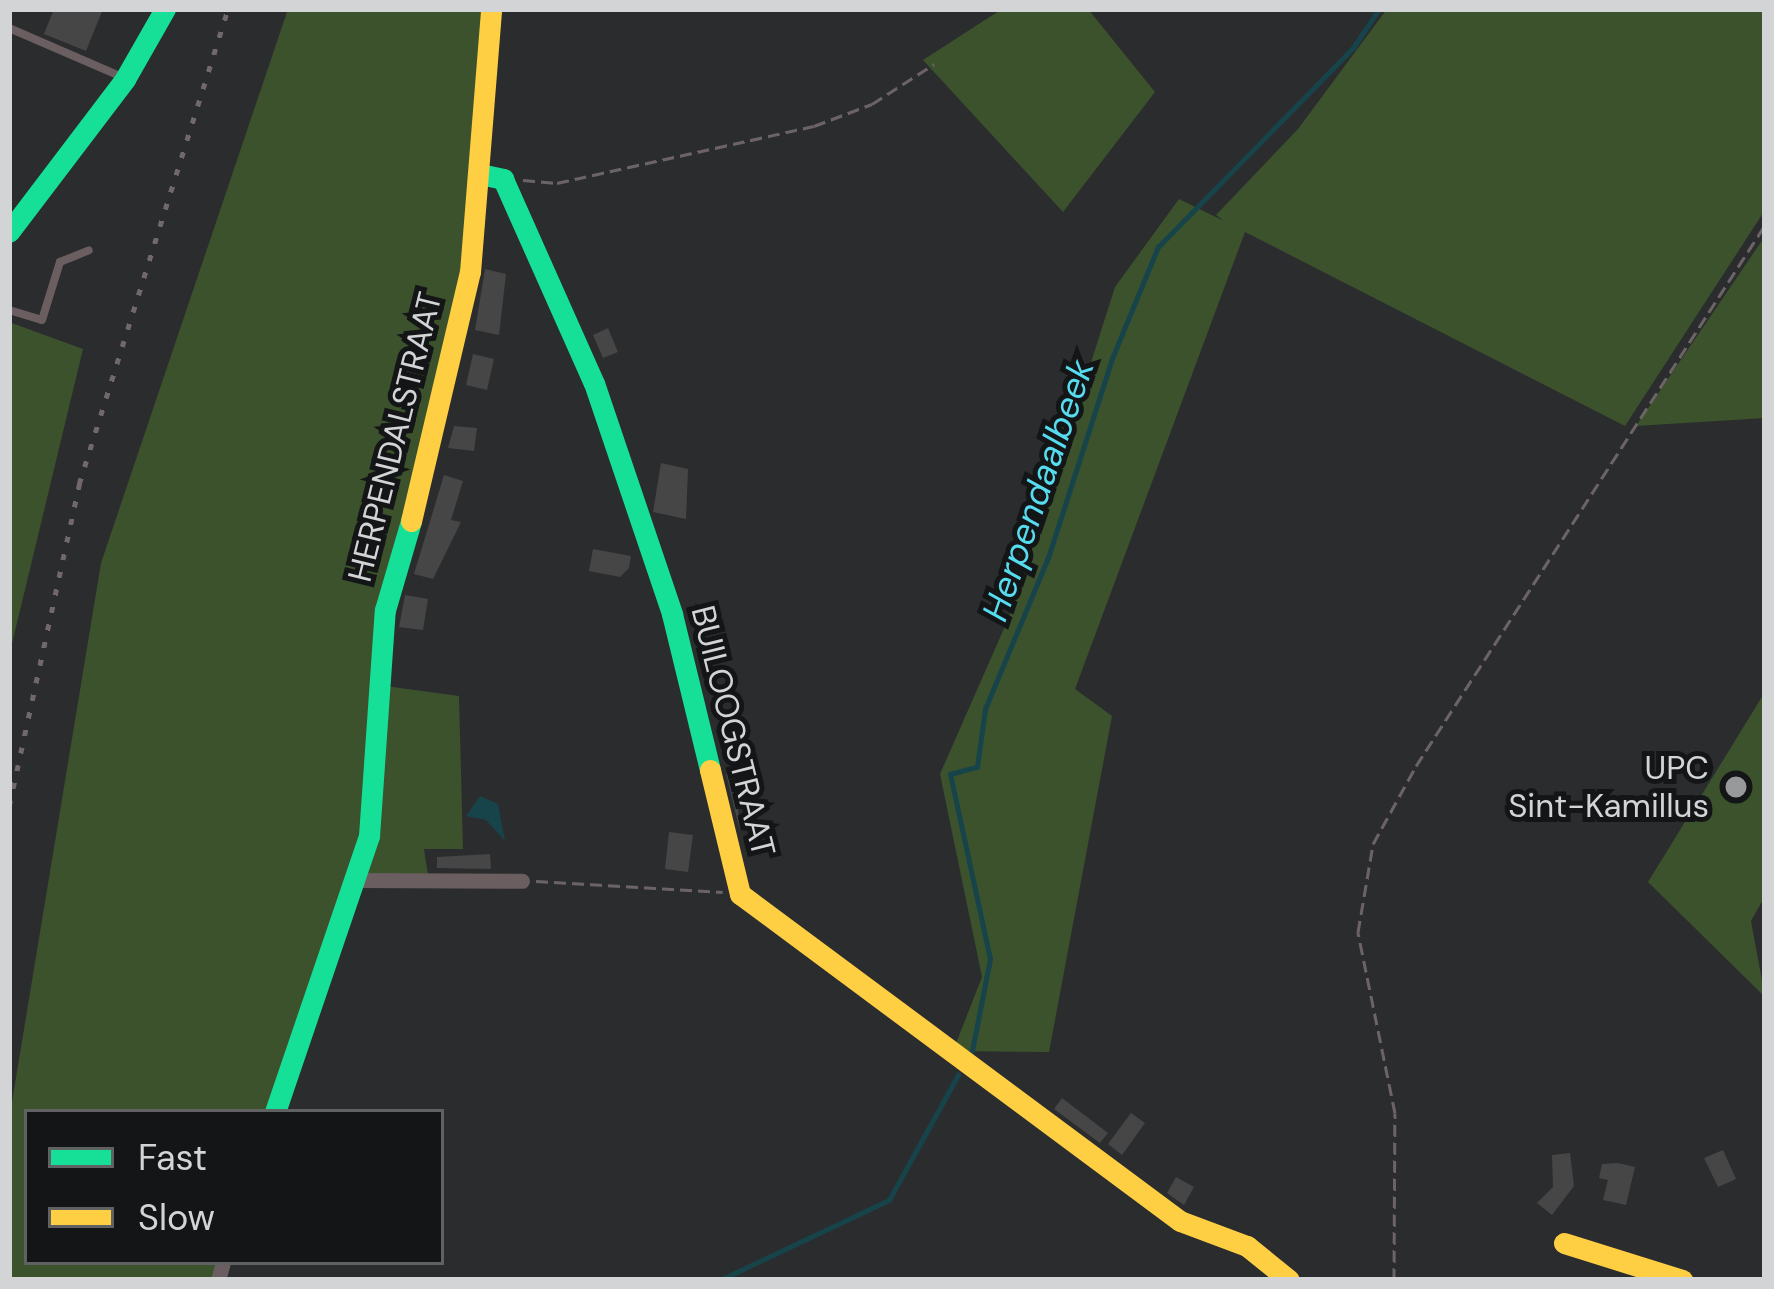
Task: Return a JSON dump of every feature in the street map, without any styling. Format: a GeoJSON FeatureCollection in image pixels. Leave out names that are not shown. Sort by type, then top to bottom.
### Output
{"type":"FeatureCollection","features":[{"type":"Feature","properties":{"kind":"street"},"geometry":{"type":"LineString","coordinates":[[9,232],[125,79],[165,9]]}},
{"type":"Feature","properties":{"kind":"street","name":"HERPENDALSTRAAT"},"geometry":{"type":"LineString","coordinates":[[276,1109],[369,836],[385,610],[443,408],[480,174],[491,9]]}},
{"type":"Feature","properties":{"kind":"street"},"geometry":{"type":"LineString","coordinates":[[480,174],[503,179]]}},
{"type":"Feature","properties":{"kind":"street","name":"BUILOOGSTRAAT"},"geometry":{"type":"LineString","coordinates":[[503,179],[619,453],[684,659],[740,894],[1180,1221],[1247,1246],[1289,1280]]}},
{"type":"Feature","properties":{"kind":"street"},"geometry":{"type":"LineString","coordinates":[[356,880],[522,881]]}},
{"type":"Feature","properties":{"kind":"street"},"geometry":{"type":"LineString","coordinates":[[1564,1243],[1682,1280]]}},
{"type":"Feature","properties":{"kind":"lane"},"geometry":{"type":"LineString","coordinates":[[9,28],[125,79]]}},
{"type":"Feature","properties":{"kind":"lane"},"geometry":{"type":"LineString","coordinates":[[9,310],[42,320],[60,262],[89,250]]}},
{"type":"Feature","properties":{"kind":"path"},"geometry":{"type":"LineString","coordinates":[[503,179],[557,182],[814,126],[872,104],[934,64]]}},
{"type":"Feature","properties":{"kind":"path"},"geometry":{"type":"LineString","coordinates":[[1394,1280],[1395,1113],[1358,932],[1373,844],[1416,766],[1765,225]]}},
{"type":"Feature","properties":{"kind":"path"},"geometry":{"type":"LineString","coordinates":[[522,881],[740,894]]}},
{"type":"Feature","properties":{"kind":"green space"},"geometry":{"type":"Polygon","coordinates":[[[288,9],[483,9],[464,277],[384,589],[363,836],[270,1109],[24,1109],[24,1265],[218,1265],[212,1280],[9,1280],[9,1120],[101,563],[288,9]]]}},
{"type":"Feature","properties":{"kind":"green space"},"geometry":{"type":"Polygon","coordinates":[[[1002,9],[1088,9],[1155,92],[1063,212],[923,60],[1002,9]]]}},
{"type":"Feature","properties":{"kind":"green space"},"geometry":{"type":"Polygon","coordinates":[[[1387,9],[1764,9],[1765,210],[1625,426],[1245,232],[1075,689],[1112,716],[1049,1052],[953,1051],[982,977],[940,774],[1013,608],[1115,287],[1179,199],[1224,221],[1216,215],[1298,129],[1387,9]]]}},
{"type":"Feature","properties":{"kind":"green space"},"geometry":{"type":"Polygon","coordinates":[[[1765,236],[1765,418],[1636,426],[1765,236]]]}},
{"type":"Feature","properties":{"kind":"green space"},"geometry":{"type":"Polygon","coordinates":[[[9,322],[83,349],[9,656],[9,322]]]}},
{"type":"Feature","properties":{"kind":"green space"},"geometry":{"type":"Polygon","coordinates":[[[378,685],[459,696],[463,849],[424,849],[429,882],[356,880],[378,685]]]}},
{"type":"Feature","properties":{"kind":"green space","name":"UPC Sint-Kamillus"},"geometry":{"type":"Polygon","coordinates":[[[1765,692],[1765,896],[1751,921],[1765,997],[1648,882],[1765,692]]]}},
{"type":"Feature","properties":{"kind":"water"},"geometry":{"type":"Polygon","coordinates":[[[480,796],[498,804],[505,841],[486,820],[466,816],[480,796]]]}},
{"type":"Feature","properties":{"kind":"building"},"geometry":{"type":"Polygon","coordinates":[[[54,9],[103,9],[86,51],[44,34],[54,9]]]}},
{"type":"Feature","properties":{"kind":"building"},"geometry":{"type":"Polygon","coordinates":[[[485,269],[506,274],[499,335],[475,330],[485,269]]]}},
{"type":"Feature","properties":{"kind":"building"},"geometry":{"type":"Polygon","coordinates":[[[608,328],[618,352],[603,358],[593,335],[608,328]]]}},
{"type":"Feature","properties":{"kind":"building"},"geometry":{"type":"Polygon","coordinates":[[[473,354],[494,359],[487,390],[466,385],[473,354]]]}},
{"type":"Feature","properties":{"kind":"building"},"geometry":{"type":"Polygon","coordinates":[[[454,426],[477,428],[474,451],[448,448],[454,426]]]}},
{"type":"Feature","properties":{"kind":"building"},"geometry":{"type":"Polygon","coordinates":[[[661,463],[688,469],[686,519],[653,512],[661,463]]]}},
{"type":"Feature","properties":{"kind":"building"},"geometry":{"type":"Polygon","coordinates":[[[444,475],[463,481],[451,520],[461,522],[433,579],[414,574],[444,475]]]}},
{"type":"Feature","properties":{"kind":"building"},"geometry":{"type":"Polygon","coordinates":[[[593,549],[631,556],[629,568],[620,577],[589,571],[593,549]]]}},
{"type":"Feature","properties":{"kind":"building"},"geometry":{"type":"Polygon","coordinates":[[[405,595],[428,599],[423,630],[399,627],[405,595]]]}},
{"type":"Feature","properties":{"kind":"building"},"geometry":{"type":"Polygon","coordinates":[[[734,772],[739,795],[749,793],[752,807],[738,810],[740,831],[726,774],[734,772]]]}},
{"type":"Feature","properties":{"kind":"building"},"geometry":{"type":"Polygon","coordinates":[[[669,832],[693,835],[688,872],[665,869],[669,832]]]}},
{"type":"Feature","properties":{"kind":"building"},"geometry":{"type":"Polygon","coordinates":[[[490,854],[491,869],[437,868],[437,857],[490,854]]]}},
{"type":"Feature","properties":{"kind":"building"},"geometry":{"type":"Polygon","coordinates":[[[1062,1098],[1108,1133],[1100,1143],[1054,1109],[1062,1098]]]}},
{"type":"Feature","properties":{"kind":"building"},"geometry":{"type":"Polygon","coordinates":[[[1131,1113],[1145,1123],[1122,1155],[1108,1144],[1131,1113]]]}},
{"type":"Feature","properties":{"kind":"building"},"geometry":{"type":"Polygon","coordinates":[[[1723,1150],[1736,1179],[1718,1187],[1704,1158],[1723,1150]]]}},
{"type":"Feature","properties":{"kind":"building"},"geometry":{"type":"Polygon","coordinates":[[[1570,1153],[1574,1186],[1552,1215],[1537,1203],[1553,1187],[1552,1155],[1570,1153]]]}},
{"type":"Feature","properties":{"kind":"building"},"geometry":{"type":"Polygon","coordinates":[[[1602,1164],[1635,1167],[1626,1205],[1603,1200],[1608,1180],[1599,1178],[1602,1164]]]}},
{"type":"Feature","properties":{"kind":"building"},"geometry":{"type":"Polygon","coordinates":[[[1176,1177],[1194,1187],[1184,1205],[1167,1193],[1176,1177]]]}},
{"type":"Feature","properties":{"kind":"waterway","name":"Herpendaalbeek"},"geometry":{"type":"LineString","coordinates":[[972,1051],[990,959],[950,774],[977,767],[985,709],[1048,558],[1113,356],[1158,247],[1353,48],[1379,9]]}},
{"type":"Feature","properties":{"kind":"waterway","name":"Herpendaalbeek"},"geometry":{"type":"LineString","coordinates":[[720,1280],[889,1200],[958,1075]]}},
{"type":"Feature","properties":{"kind":"railway"},"geometry":{"type":"LineString","coordinates":[[9,806],[79,484],[228,9]]}},
{"type":"Feature","properties":{"kind":"traffic: fast"},"geometry":{"type":"LineString","coordinates":[[9,232],[125,79],[165,9]]}},
{"type":"Feature","properties":{"kind":"traffic: fast"},"geometry":{"type":"LineString","coordinates":[[480,174],[503,179],[594,383],[672,614],[710,770]]}},
{"type":"Feature","properties":{"kind":"traffic: fast"},"geometry":{"type":"LineString","coordinates":[[276,1109],[369,836],[385,610],[411,521]]}},
{"type":"Feature","properties":{"kind":"traffic: slow"},"geometry":{"type":"LineString","coordinates":[[411,521],[470,272],[491,9]]}},
{"type":"Feature","properties":{"kind":"traffic: slow"},"geometry":{"type":"LineString","coordinates":[[710,770],[740,894],[1180,1221],[1247,1246],[1289,1280]]}},
{"type":"Feature","properties":{"kind":"traffic: slow"},"geometry":{"type":"LineString","coordinates":[[1564,1243],[1682,1280]]}},
{"type":"Feature","properties":{"kind":"place","name":"UPC Sint-Kamillus"},"geometry":{"type":"Point","coordinates":[1736,787]}}]}
